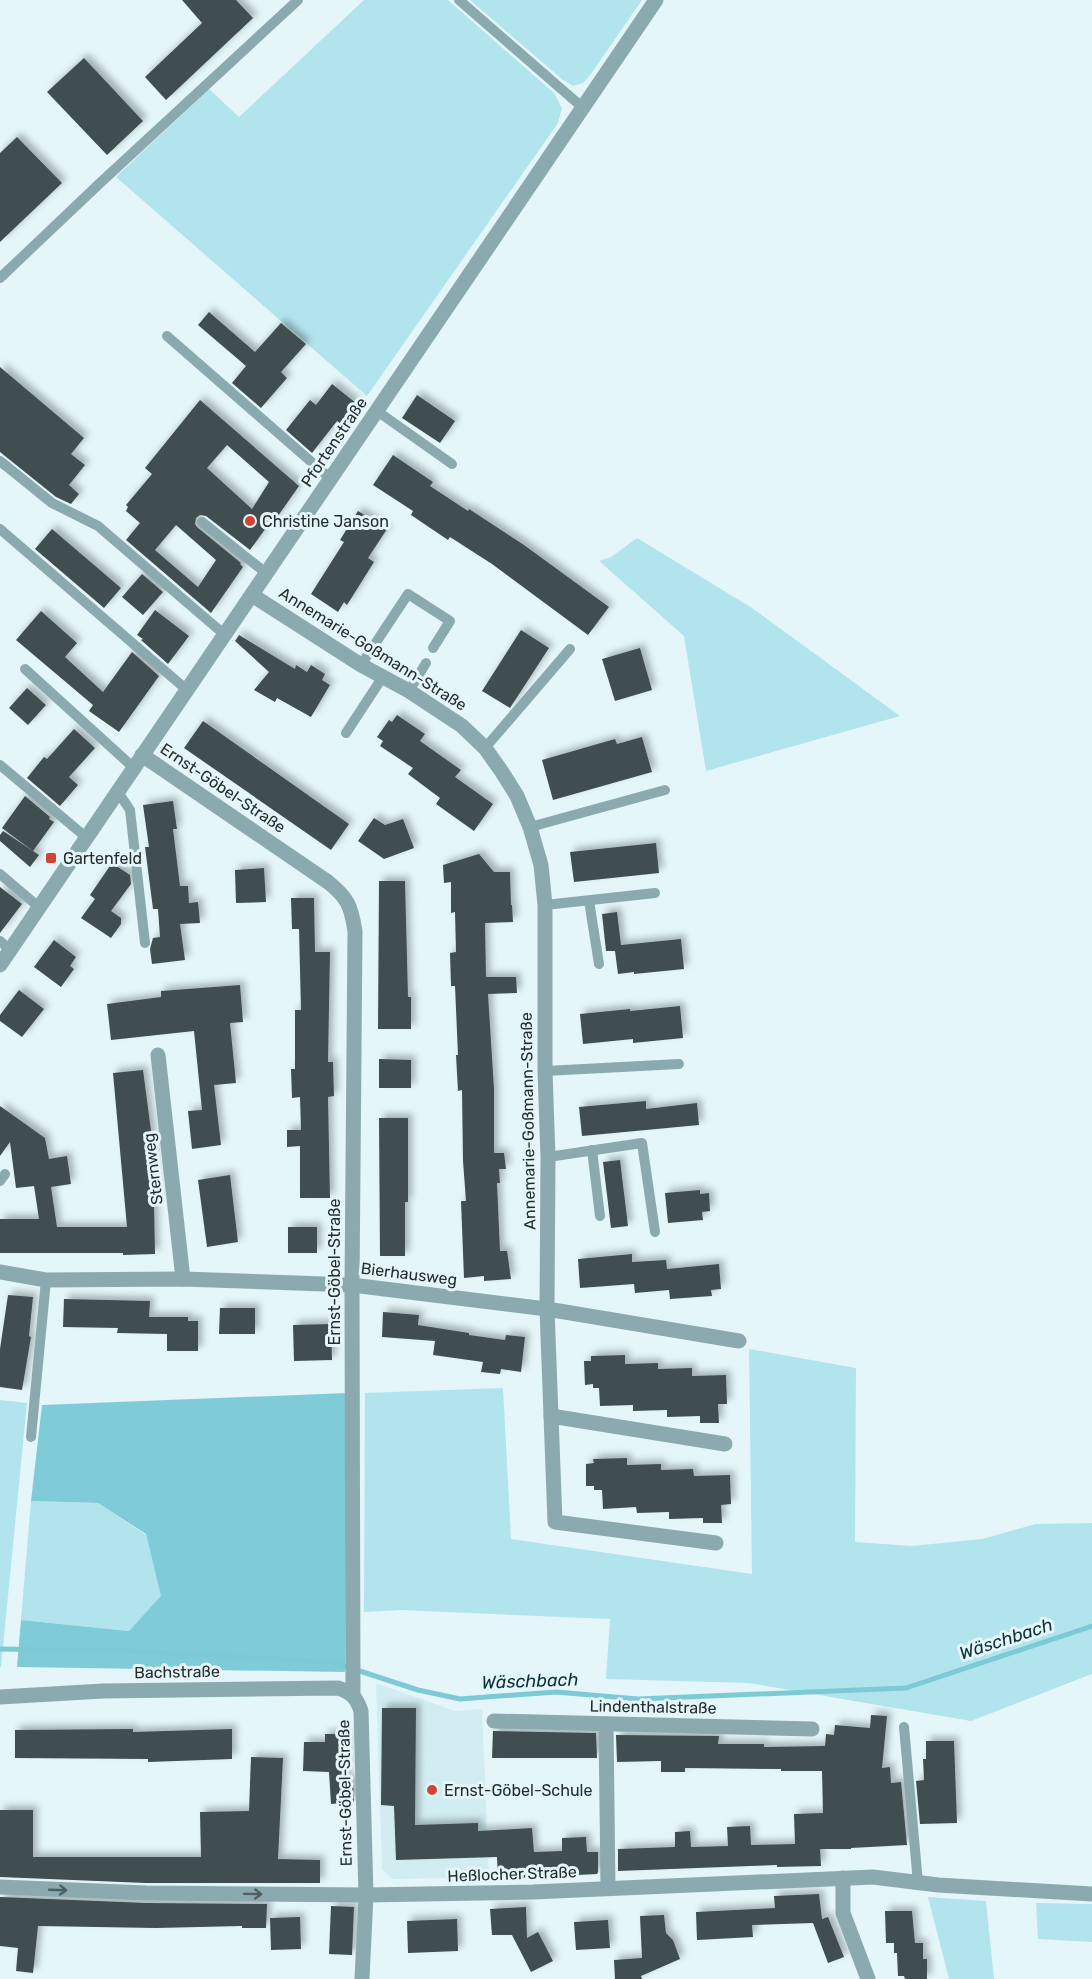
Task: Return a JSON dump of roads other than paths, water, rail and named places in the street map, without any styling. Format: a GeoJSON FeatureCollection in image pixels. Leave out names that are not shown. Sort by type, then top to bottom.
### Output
{"type":"FeatureCollection","features":[{"type":"Feature","properties":{"kind":"street","name":"Pfortenstraße"},"geometry":{"type":"LineString","coordinates":[[0,965],[5,946],[40,908],[656,0]]}},
{"type":"Feature","properties":{"kind":"street","name":"Annemarie-Goßmann-Straße"},"geometry":{"type":"LineString","coordinates":[[252,595],[462,726],[485,748],[517,796],[542,865],[545,905],[547,1308],[555,1522],[716,1543]]}},
{"type":"Feature","properties":{"kind":"street","name":"Ernst-Göbel-Straße"},"geometry":{"type":"LineString","coordinates":[[138,762],[343,893],[349,902],[355,931],[352,1286],[353,1690],[361,1711],[366,1895],[362,1979]]}},
{"type":"Feature","properties":{"kind":"street","name":"Sternweg"},"geometry":{"type":"LineString","coordinates":[[158,1055],[183,1279]]}},
{"type":"Feature","properties":{"kind":"street","name":"Bierhausweg"},"geometry":{"type":"LineString","coordinates":[[0,1272],[46,1280],[183,1279],[352,1286],[547,1308],[739,1341]]}},
{"type":"Feature","properties":{"kind":"street"},"geometry":{"type":"LineString","coordinates":[[551,1416],[725,1444]]}},
{"type":"Feature","properties":{"kind":"street","name":"Bachstraße"},"geometry":{"type":"LineString","coordinates":[[0,1697],[103,1691],[339,1688],[353,1690]]}},
{"type":"Feature","properties":{"kind":"street","name":"Lindenthalstraße"},"geometry":{"type":"LineString","coordinates":[[494,1721],[812,1729]]}},
{"type":"Feature","properties":{"kind":"street"},"geometry":{"type":"LineString","coordinates":[[606,1724],[608,1888]]}},
{"type":"Feature","properties":{"kind":"street","name":"Heßlocher Straße"},"geometry":{"type":"LineString","coordinates":[[0,1887],[146,1893],[366,1895],[533,1892],[873,1877],[1024,1890],[1092,1893]]}},
{"type":"Feature","properties":{"kind":"street"},"geometry":{"type":"LineString","coordinates":[[843,1878],[843,1913],[868,1979]]}},
{"type":"Feature","properties":{"kind":"lane"},"geometry":{"type":"LineString","coordinates":[[0,278],[298,0]]}},
{"type":"Feature","properties":{"kind":"lane"},"geometry":{"type":"LineString","coordinates":[[459,0],[582,107]]}},
{"type":"Feature","properties":{"kind":"lane"},"geometry":{"type":"LineString","coordinates":[[167,336],[331,479]]}},
{"type":"Feature","properties":{"kind":"lane"},"geometry":{"type":"LineString","coordinates":[[377,411],[452,464]]}},
{"type":"Feature","properties":{"kind":"lane"},"geometry":{"type":"LineString","coordinates":[[0,461],[51,503],[98,526],[225,635]]}},
{"type":"Feature","properties":{"kind":"lane"},"geometry":{"type":"LineString","coordinates":[[202,522],[266,573]]}},
{"type":"Feature","properties":{"kind":"lane"},"geometry":{"type":"LineString","coordinates":[[0,529],[187,690]]}},
{"type":"Feature","properties":{"kind":"lane"},"geometry":{"type":"LineString","coordinates":[[361,665],[408,594],[450,621],[433,648]]}},
{"type":"Feature","properties":{"kind":"lane"},"geometry":{"type":"LineString","coordinates":[[485,748],[570,649]]}},
{"type":"Feature","properties":{"kind":"lane"},"geometry":{"type":"LineString","coordinates":[[409,691],[426,663]]}},
{"type":"Feature","properties":{"kind":"lane"},"geometry":{"type":"LineString","coordinates":[[26,669],[138,762]]}},
{"type":"Feature","properties":{"kind":"lane"},"geometry":{"type":"LineString","coordinates":[[346,733],[382,678]]}},
{"type":"Feature","properties":{"kind":"lane"},"geometry":{"type":"LineString","coordinates":[[0,765],[87,838]]}},
{"type":"Feature","properties":{"kind":"lane"},"geometry":{"type":"LineString","coordinates":[[530,827],[665,790]]}},
{"type":"Feature","properties":{"kind":"lane"},"geometry":{"type":"LineString","coordinates":[[118,792],[130,810],[145,943]]}},
{"type":"Feature","properties":{"kind":"lane"},"geometry":{"type":"LineString","coordinates":[[0,874],[40,908]]}},
{"type":"Feature","properties":{"kind":"lane"},"geometry":{"type":"LineString","coordinates":[[545,905],[655,893]]}},
{"type":"Feature","properties":{"kind":"lane"},"geometry":{"type":"LineString","coordinates":[[589,901],[598,964]]}},
{"type":"Feature","properties":{"kind":"lane"},"geometry":{"type":"LineString","coordinates":[[545,1071],[679,1064]]}},
{"type":"Feature","properties":{"kind":"lane"},"geometry":{"type":"LineString","coordinates":[[548,1157],[642,1143],[655,1232]]}},
{"type":"Feature","properties":{"kind":"lane"},"geometry":{"type":"LineString","coordinates":[[592,1150],[600,1216]]}},
{"type":"Feature","properties":{"kind":"lane"},"geometry":{"type":"LineString","coordinates":[[31,1437],[46,1280]]}},
{"type":"Feature","properties":{"kind":"lane"},"geometry":{"type":"LineString","coordinates":[[904,1727],[918,1882]]}},
{"type":"Feature","properties":{"kind":"waterway","name":"Wäschbach"},"geometry":{"type":"LineString","coordinates":[[0,1649],[131,1651],[332,1662],[418,1690],[460,1699],[556,1692],[638,1699],[906,1688],[1092,1626]]}},
{"type":"Feature","properties":{"kind":"place","name":"Christine Janson"},"geometry":{"type":"Point","coordinates":[250,521]}},
{"type":"Feature","properties":{"kind":"place","name":"Gartenfeld"},"geometry":{"type":"Point","coordinates":[51,858]}},
{"type":"Feature","properties":{"kind":"place","name":"Ernst-Göbel-Schule"},"geometry":{"type":"Point","coordinates":[432,1790]}}]}
